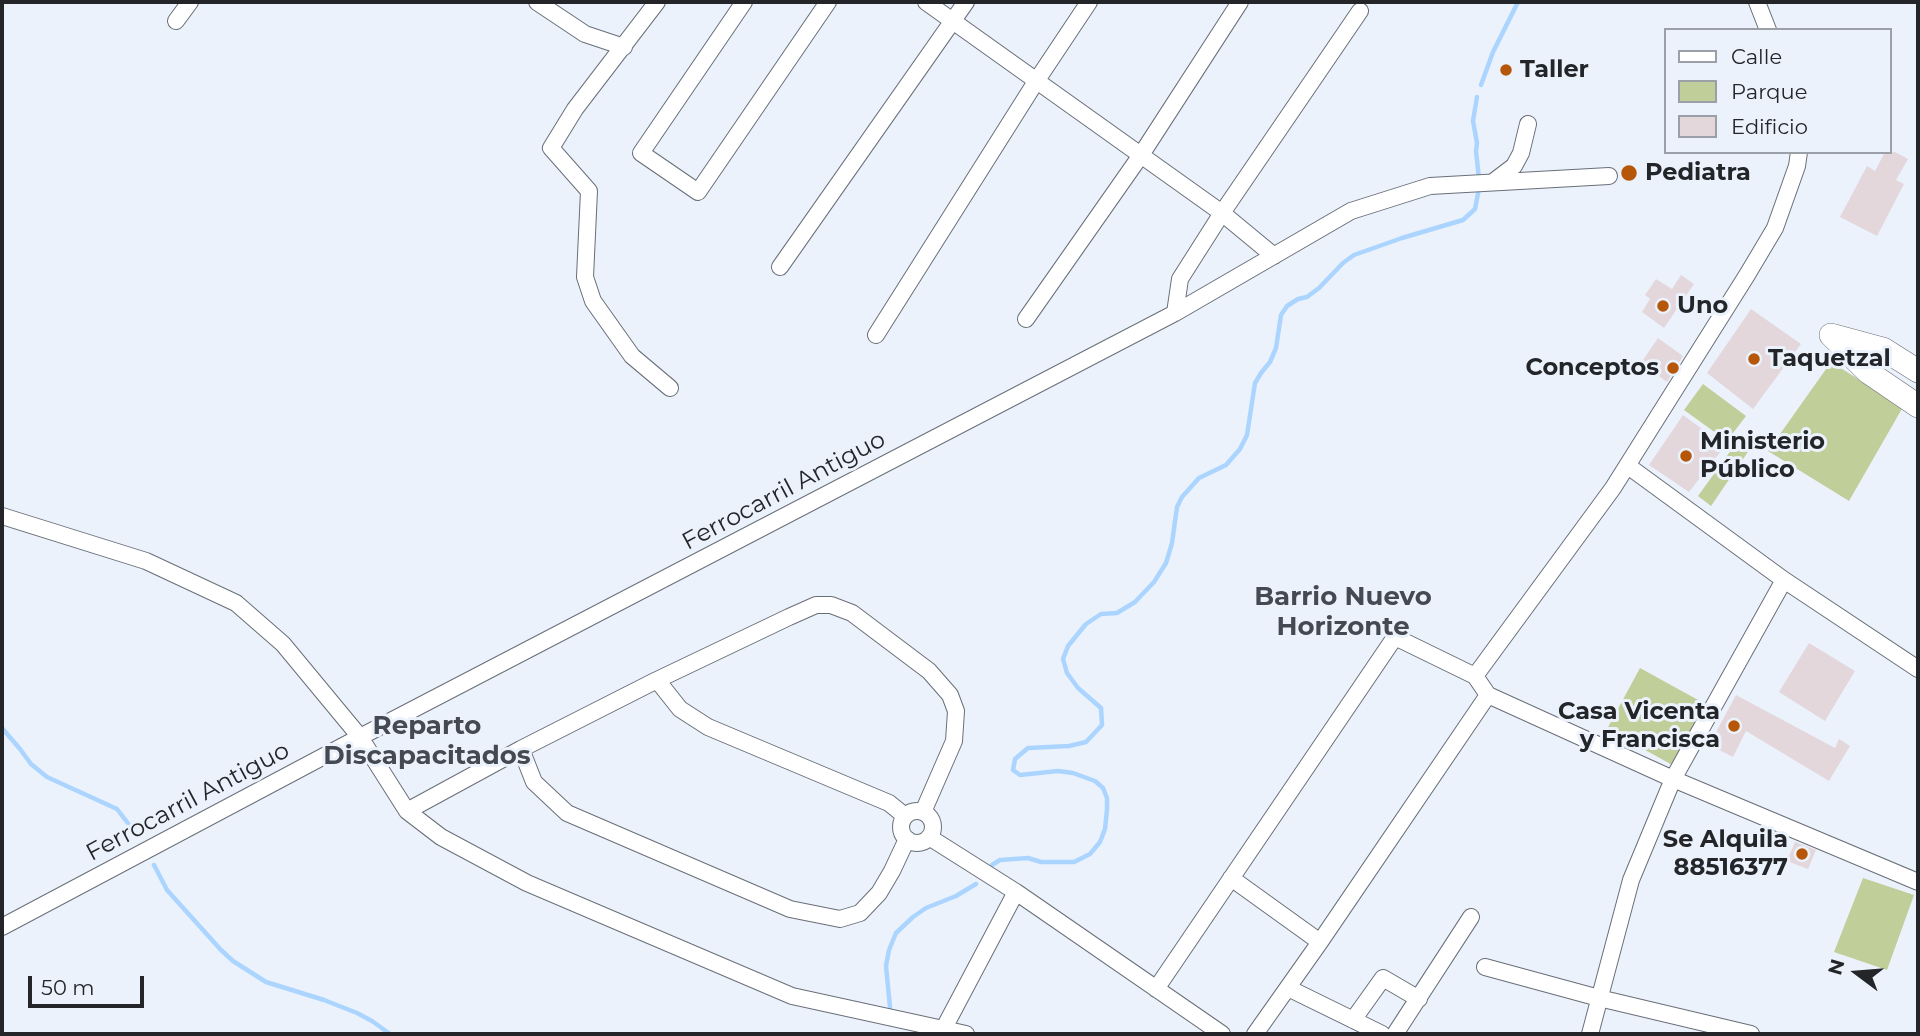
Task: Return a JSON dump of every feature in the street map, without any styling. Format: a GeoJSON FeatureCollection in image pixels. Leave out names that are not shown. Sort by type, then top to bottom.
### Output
{"type":"FeatureCollection","features":[{"type":"Feature","properties":{"kind":"street"},"geometry":{"type":"LineString","coordinates":[[176,21],[190,2]]}},
{"type":"Feature","properties":{"kind":"street"},"geometry":{"type":"LineString","coordinates":[[537,2],[585,34],[624,47]]}},
{"type":"Feature","properties":{"kind":"street"},"geometry":{"type":"LineString","coordinates":[[657,2],[575,109],[551,148],[589,191],[584,277],[593,301],[632,356],[670,388]]}},
{"type":"Feature","properties":{"kind":"street"},"geometry":{"type":"LineString","coordinates":[[744,2],[641,153],[698,192],[828,2]]}},
{"type":"Feature","properties":{"kind":"street"},"geometry":{"type":"LineString","coordinates":[[926,2],[1222,213],[1274,256]]}},
{"type":"Feature","properties":{"kind":"street"},"geometry":{"type":"LineString","coordinates":[[780,267],[966,2]]}},
{"type":"Feature","properties":{"kind":"street"},"geometry":{"type":"LineString","coordinates":[[876,335],[1089,2]]}},
{"type":"Feature","properties":{"kind":"street"},"geometry":{"type":"LineString","coordinates":[[1026,319],[1141,155],[1240,2]]}},
{"type":"Feature","properties":{"kind":"street"},"geometry":{"type":"LineString","coordinates":[[1758,2],[1768,28]]}},
{"type":"Feature","properties":{"kind":"street"},"geometry":{"type":"LineString","coordinates":[[1175,313],[1180,279],[1360,12]]}},
{"type":"Feature","properties":{"kind":"street"},"geometry":{"type":"LineString","coordinates":[[1493,182],[1514,166],[1521,153],[1528,124]]}},
{"type":"Feature","properties":{"kind":"street"},"geometry":{"type":"LineString","coordinates":[[1475,676],[1628,466],[1775,228],[1799,154]]}},
{"type":"Feature","properties":{"kind":"street","name":"Ferrocarril Antiguo"},"geometry":{"type":"LineString","coordinates":[[2,928],[360,737],[1175,313],[1351,211],[1430,186],[1609,176]]}},
{"type":"Feature","properties":{"kind":"street"},"geometry":{"type":"LineString","coordinates":[[1918,371],[1883,349],[1831,335],[1868,372],[1918,406]]}},
{"type":"Feature","properties":{"kind":"street"},"geometry":{"type":"LineString","coordinates":[[1628,466],[1784,580],[1918,669]]}},
{"type":"Feature","properties":{"kind":"street"},"geometry":{"type":"LineString","coordinates":[[2,516],[146,561],[236,603],[283,644],[360,737],[407,811],[441,837],[527,883],[792,996],[965,1034]]}},
{"type":"Feature","properties":{"kind":"street"},"geometry":{"type":"LineString","coordinates":[[1590,1034],[1631,880],[1673,779],[1784,580]]}},
{"type":"Feature","properties":{"kind":"street"},"geometry":{"type":"LineString","coordinates":[[407,811],[657,680],[817,606],[831,605],[852,612],[929,671],[950,695],[956,711],[954,741],[923,812]]}},
{"type":"Feature","properties":{"kind":"street"},"geometry":{"type":"LineString","coordinates":[[1156,989],[1395,637],[1475,676],[1488,695],[1673,779],[1918,882]]}},
{"type":"Feature","properties":{"kind":"street"},"geometry":{"type":"LineString","coordinates":[[657,680],[680,709],[708,727],[889,803],[905,816]]}},
{"type":"Feature","properties":{"kind":"street"},"geometry":{"type":"LineString","coordinates":[[1255,1034],[1321,942],[1488,695]]}},
{"type":"Feature","properties":{"kind":"street"},"geometry":{"type":"LineString","coordinates":[[521,749],[534,782],[567,813],[790,909],[840,919],[860,913],[879,893],[907,839]]}},
{"type":"Feature","properties":{"kind":"street"},"geometry":{"type":"LineString","coordinates":[[913,811],[923,812],[931,818],[933,828],[929,837],[914,843],[902,832],[901,824],[905,816],[913,811]]}},
{"type":"Feature","properties":{"kind":"street"},"geometry":{"type":"LineString","coordinates":[[929,837],[1016,892],[1222,1034]]}},
{"type":"Feature","properties":{"kind":"street"},"geometry":{"type":"LineString","coordinates":[[1231,878],[1321,942]]}},
{"type":"Feature","properties":{"kind":"street"},"geometry":{"type":"LineString","coordinates":[[943,1030],[1016,892]]}},
{"type":"Feature","properties":{"kind":"street"},"geometry":{"type":"LineString","coordinates":[[1395,1034],[1471,917]]}},
{"type":"Feature","properties":{"kind":"street"},"geometry":{"type":"LineString","coordinates":[[1485,967],[1599,998],[1751,1034]]}},
{"type":"Feature","properties":{"kind":"street"},"geometry":{"type":"LineString","coordinates":[[1353,1020],[1383,978],[1419,999]]}},
{"type":"Feature","properties":{"kind":"street"},"geometry":{"type":"LineString","coordinates":[[1288,988],[1382,1034]]}},
{"type":"Feature","properties":{"kind":"green space"},"geometry":{"type":"Polygon","coordinates":[[[1831,362],[1903,407],[1849,501],[1768,451],[1831,362]]]}},
{"type":"Feature","properties":{"kind":"green space"},"geometry":{"type":"Polygon","coordinates":[[[1703,384],[1746,416],[1727,441],[1684,410],[1703,384]]]}},
{"type":"Feature","properties":{"kind":"green space"},"geometry":{"type":"Polygon","coordinates":[[[1742,435],[1754,443],[1711,506],[1698,496],[1742,435]]]}},
{"type":"Feature","properties":{"kind":"green space"},"geometry":{"type":"Polygon","coordinates":[[[1640,668],[1709,706],[1676,767],[1607,729],[1640,668]]]}},
{"type":"Feature","properties":{"kind":"green space"},"geometry":{"type":"Polygon","coordinates":[[[1863,878],[1914,895],[1887,970],[1834,952],[1863,878]]]}},
{"type":"Feature","properties":{"kind":"building"},"geometry":{"type":"Polygon","coordinates":[[[1895,152],[1908,159],[1896,180],[1904,184],[1877,236],[1840,217],[1867,166],[1875,171],[1884,154],[1895,152]]]}},
{"type":"Feature","properties":{"kind":"building","name":"Uno"},"geometry":{"type":"Polygon","coordinates":[[[1681,275],[1694,284],[1664,328],[1642,312],[1650,299],[1645,295],[1656,279],[1672,289],[1681,275]]]}},
{"type":"Feature","properties":{"kind":"building","name":"Taquetzal"},"geometry":{"type":"Polygon","coordinates":[[[1751,309],[1801,344],[1753,409],[1707,373],[1751,309]]]}},
{"type":"Feature","properties":{"kind":"building"},"geometry":{"type":"Polygon","coordinates":[[[1658,338],[1683,356],[1667,382],[1641,363],[1658,338]]]}},
{"type":"Feature","properties":{"kind":"building","name":"Ministerio Público"},"geometry":{"type":"Polygon","coordinates":[[[1683,415],[1725,446],[1689,492],[1649,465],[1683,415]]]}},
{"type":"Feature","properties":{"kind":"building"},"geometry":{"type":"Polygon","coordinates":[[[1809,643],[1855,671],[1825,721],[1779,692],[1809,643]]]}},
{"type":"Feature","properties":{"kind":"building"},"geometry":{"type":"Polygon","coordinates":[[[1736,695],[1835,748],[1839,739],[1850,746],[1829,781],[1746,731],[1733,757],[1709,745],[1736,695]]]}},
{"type":"Feature","properties":{"kind":"building","name":"Se Alquila 88516377"},"geometry":{"type":"Polygon","coordinates":[[[1795,842],[1816,850],[1808,869],[1787,861],[1795,842]]]}},
{"type":"Feature","properties":{"kind":"waterway"},"geometry":{"type":"LineString","coordinates":[[1481,85],[1493,52],[1518,2]]}},
{"type":"Feature","properties":{"kind":"waterway"},"geometry":{"type":"LineString","coordinates":[[1477,97],[1473,121],[1479,179]]}},
{"type":"Feature","properties":{"kind":"waterway"},"geometry":{"type":"LineString","coordinates":[[992,865],[1000,860],[1028,858],[1041,862],[1074,862],[1090,854],[1100,842],[1105,829],[1107,810],[1107,798],[1103,788],[1095,781],[1073,773],[1058,771],[1020,775],[1013,770],[1015,759],[1028,748],[1069,746],[1086,742],[1102,725],[1101,708],[1078,688],[1067,673],[1063,659],[1068,646],[1086,624],[1101,614],[1117,613],[1135,602],[1154,582],[1166,563],[1177,507],[1182,497],[1199,478],[1226,465],[1240,449],[1247,435],[1255,383],[1276,348],[1281,315],[1287,306],[1319,288],[1354,255],[1463,220],[1475,209],[1479,188]]}},
{"type":"Feature","properties":{"kind":"waterway"},"geometry":{"type":"LineString","coordinates":[[2,728],[31,764],[47,777],[117,809],[137,835]]}},
{"type":"Feature","properties":{"kind":"waterway"},"geometry":{"type":"LineString","coordinates":[[154,865],[167,890],[233,961],[266,982],[357,1013],[390,1034]]}},
{"type":"Feature","properties":{"kind":"waterway"},"geometry":{"type":"LineString","coordinates":[[890,1007],[886,966],[896,933],[926,908],[956,896],[976,884]]}},
{"type":"Feature","properties":{"kind":"place","name":"Taller"},"geometry":{"type":"Point","coordinates":[1506,70]}},
{"type":"Feature","properties":{"kind":"place","name":"Pediatra"},"geometry":{"type":"Point","coordinates":[1629,173]}},
{"type":"Feature","properties":{"kind":"place","name":"Uno"},"geometry":{"type":"Point","coordinates":[1663,306]}},
{"type":"Feature","properties":{"kind":"place","name":"Taquetzal"},"geometry":{"type":"Point","coordinates":[1754,359]}},
{"type":"Feature","properties":{"kind":"place","name":"Conceptos"},"geometry":{"type":"Point","coordinates":[1673,368]}},
{"type":"Feature","properties":{"kind":"place","name":"Ministerio Público"},"geometry":{"type":"Point","coordinates":[1686,456]}},
{"type":"Feature","properties":{"kind":"place","name":"Casa Vicenta y Francisca"},"geometry":{"type":"Point","coordinates":[1734,726]}},
{"type":"Feature","properties":{"kind":"place","name":"Se Alquila 88516377"},"geometry":{"type":"Point","coordinates":[1802,854]}},
{"type":"Feature","properties":{"kind":"district","name":"Barrio Nuevo Horizonte"},"geometry":{"type":"Point","coordinates":[1343,612]}},
{"type":"Feature","properties":{"kind":"district","name":"Reparto Discapacitados"},"geometry":{"type":"Point","coordinates":[427,741]}}]}
